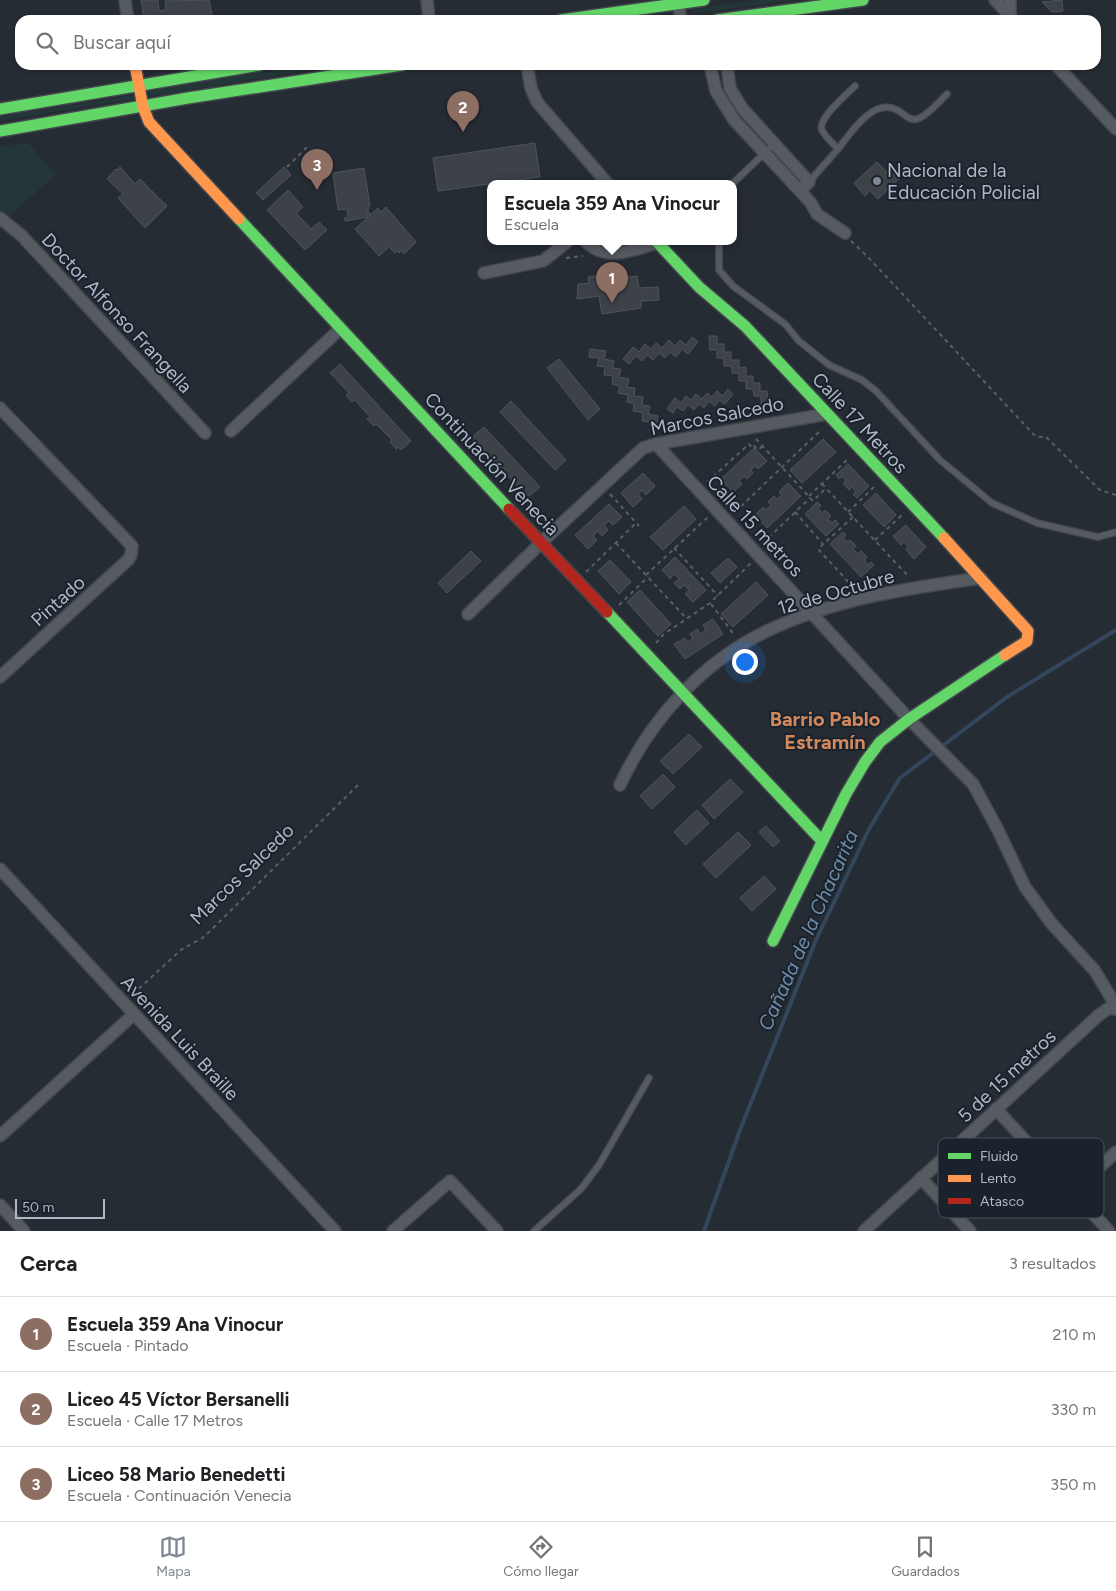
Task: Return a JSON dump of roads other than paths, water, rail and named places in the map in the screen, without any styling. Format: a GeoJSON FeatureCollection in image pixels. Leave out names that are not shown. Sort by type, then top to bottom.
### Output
{"type":"FeatureCollection","features":[{"type":"Feature","properties":{"kind":"street"},"geometry":{"type":"LineString","coordinates":[[125,0],[127,15]]}},
{"type":"Feature","properties":{"kind":"street"},"geometry":{"type":"LineString","coordinates":[[427,0],[429,15]]}},
{"type":"Feature","properties":{"kind":"street"},"geometry":{"type":"LineString","coordinates":[[594,15],[678,2],[704,0]]}},
{"type":"Feature","properties":{"kind":"street"},"geometry":{"type":"LineString","coordinates":[[758,15],[863,0]]}},
{"type":"Feature","properties":{"kind":"street"},"geometry":{"type":"LineString","coordinates":[[995,0],[1009,15]]}},
{"type":"Feature","properties":{"kind":"street"},"geometry":{"type":"LineString","coordinates":[[1010,0],[1012,15]]}},
{"type":"Feature","properties":{"kind":"street"},"geometry":{"type":"LineString","coordinates":[[678,2],[680,15]]}},
{"type":"Feature","properties":{"kind":"street","name":"Continuación Venecia"},"geometry":{"type":"LineString","coordinates":[[136,70],[143,107],[149,122],[340,329],[822,841]]}},
{"type":"Feature","properties":{"kind":"street"},"geometry":{"type":"LineString","coordinates":[[0,109],[228,70]]}},
{"type":"Feature","properties":{"kind":"street"},"geometry":{"type":"LineString","coordinates":[[0,131],[188,98],[370,70]]}},
{"type":"Feature","properties":{"kind":"street"},"geometry":{"type":"LineString","coordinates":[[528,70],[531,88],[537,102],[605,180]]}},
{"type":"Feature","properties":{"kind":"street"},"geometry":{"type":"LineString","coordinates":[[711,70],[716,91],[722,105],[734,120],[811,203],[817,214],[845,233]]}},
{"type":"Feature","properties":{"kind":"street"},"geometry":{"type":"LineString","coordinates":[[728,70],[730,88],[735,99],[752,121],[809,182],[800,191]]}},
{"type":"Feature","properties":{"kind":"street"},"geometry":{"type":"LineString","coordinates":[[1061,70],[1116,129]]}},
{"type":"Feature","properties":{"kind":"street","name":"Doctor Alfonso Frangella"},"geometry":{"type":"LineString","coordinates":[[0,218],[22,236],[205,434]]}},
{"type":"Feature","properties":{"kind":"street"},"geometry":{"type":"LineString","coordinates":[[484,273],[543,261],[563,245]]}},
{"type":"Feature","properties":{"kind":"street"},"geometry":{"type":"LineString","coordinates":[[591,245],[603,253],[626,252],[648,245]]}},
{"type":"Feature","properties":{"kind":"street","name":"Calle 17 Metros"},"geometry":{"type":"LineString","coordinates":[[660,245],[699,287],[745,326],[1028,630],[1027,641],[909,719]]}},
{"type":"Feature","properties":{"kind":"street"},"geometry":{"type":"LineString","coordinates":[[231,431],[340,329]]}},
{"type":"Feature","properties":{"kind":"street","name":"Pintado"},"geometry":{"type":"LineString","coordinates":[[0,408],[132,546],[129,559],[0,677]]}},
{"type":"Feature","properties":{"kind":"street","name":"Marcos Salcedo"},"geometry":{"type":"LineString","coordinates":[[468,614],[643,448],[746,428],[830,416]]}},
{"type":"Feature","properties":{"kind":"street","name":"Calle 15 metros"},"geometry":{"type":"LineString","coordinates":[[656,444],[909,719],[973,784],[998,830],[1025,888],[1052,924],[1094,971],[1114,1008]]}},
{"type":"Feature","properties":{"kind":"street","name":"12 de Octubre"},"geometry":{"type":"LineString","coordinates":[[620,785],[630,762],[663,715],[682,693],[716,663],[767,631],[813,613],[864,599],[919,587],[981,578]]}},
{"type":"Feature","properties":{"kind":"street"},"geometry":{"type":"LineString","coordinates":[[773,941],[846,794],[865,762],[880,742],[909,719]]}},
{"type":"Feature","properties":{"kind":"street","name":"Avenida Luis Braille"},"geometry":{"type":"LineString","coordinates":[[0,869],[335,1231]]}},
{"type":"Feature","properties":{"kind":"street","name":"5 de 15 metros"},"geometry":{"type":"LineString","coordinates":[[964,1138],[1099,1014],[1114,1008]]}},
{"type":"Feature","properties":{"kind":"street"},"geometry":{"type":"LineString","coordinates":[[0,1136],[134,1014]]}},
{"type":"Feature","properties":{"kind":"street"},"geometry":{"type":"LineString","coordinates":[[996,1109],[1023,1138]]}},
{"type":"Feature","properties":{"kind":"street"},"geometry":{"type":"LineString","coordinates":[[1104,1163],[1116,1152]]}},
{"type":"Feature","properties":{"kind":"street","name":"5 de 15 metros"},"geometry":{"type":"LineString","coordinates":[[864,1231],[938,1162]]}},
{"type":"Feature","properties":{"kind":"street"},"geometry":{"type":"LineString","coordinates":[[921,1178],[938,1196]]}},
{"type":"Feature","properties":{"kind":"street"},"geometry":{"type":"LineString","coordinates":[[393,1231],[450,1181],[497,1231]]}},
{"type":"Feature","properties":{"kind":"street"},"geometry":{"type":"LineString","coordinates":[[0,1205],[24,1231]]}},
{"type":"Feature","properties":{"kind":"street"},"geometry":{"type":"LineString","coordinates":[[958,1218],[970,1231]]}},
{"type":"Feature","properties":{"kind":"street"},"geometry":{"type":"LineString","coordinates":[[1096,1218],[1108,1231]]}},
{"type":"Feature","properties":{"kind":"lane"},"geometry":{"type":"LineString","coordinates":[[838,149],[822,129],[821,124],[855,86]]}},
{"type":"Feature","properties":{"kind":"lane"},"geometry":{"type":"LineString","coordinates":[[809,182],[838,149],[851,130],[873,112],[884,107],[896,109],[909,119],[914,120],[920,118],[947,94]]}},
{"type":"Feature","properties":{"kind":"lane"},"geometry":{"type":"LineString","coordinates":[[736,180],[774,144]]}},
{"type":"Feature","properties":{"kind":"lane"},"geometry":{"type":"LineString","coordinates":[[718,245],[720,270],[733,286],[785,324],[799,340],[829,365],[862,380],[876,391],[940,460],[992,503],[1037,523],[1098,537],[1116,532]]}},
{"type":"Feature","properties":{"kind":"lane"},"geometry":{"type":"LineString","coordinates":[[534,1231],[581,1189],[593,1173],[649,1078]]}},
{"type":"Feature","properties":{"kind":"waterway","name":"Cañada de la Chacarita"},"geometry":{"type":"LineString","coordinates":[[704,1231],[740,1130],[816,940],[869,829],[900,778],[1007,697],[1116,630]]}},
{"type":"Feature","properties":{"kind":"place","name":"Liceo 45 Víctor Bersanelli"},"geometry":{"type":"Point","coordinates":[463,132]}},
{"type":"Feature","properties":{"kind":"place","name":"Nacional de la Educación Policial"},"geometry":{"type":"Point","coordinates":[877,181]}},
{"type":"Feature","properties":{"kind":"place","name":"Liceo 58 Mario Benedetti"},"geometry":{"type":"Point","coordinates":[317,190]}},
{"type":"Feature","properties":{"kind":"place","name":"Escuela 359 Ana Vinocur"},"geometry":{"type":"Point","coordinates":[612,303]}},
{"type":"Feature","properties":{"kind":"district","name":"Barrio Pablo Estramín"},"geometry":{"type":"Point","coordinates":[825,730]}}]}
